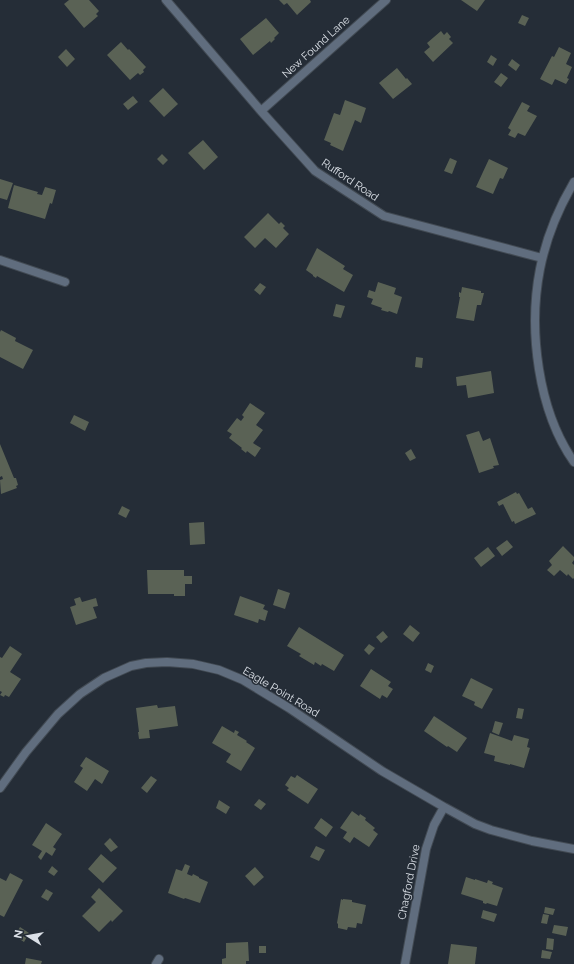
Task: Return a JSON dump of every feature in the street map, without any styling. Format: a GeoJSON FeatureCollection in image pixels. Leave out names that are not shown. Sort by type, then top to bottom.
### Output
{"type":"FeatureCollection","features":[{"type":"Feature","properties":{"kind":"street","name":"Rufford Road"},"geometry":{"type":"LineString","coordinates":[[166,0],[261,111],[315,171],[384,216],[542,258]]}},
{"type":"Feature","properties":{"kind":"street","name":"New Found Lane"},"geometry":{"type":"LineString","coordinates":[[261,111],[386,0]]}},
{"type":"Feature","properties":{"kind":"street"},"geometry":{"type":"LineString","coordinates":[[574,182],[552,228],[542,258],[536,306],[536,341],[540,375],[548,409],[555,428],[574,462]]}},
{"type":"Feature","properties":{"kind":"street"},"geometry":{"type":"LineString","coordinates":[[0,260],[65,282]]}},
{"type":"Feature","properties":{"kind":"street","name":"Eagle Point Road"},"geometry":{"type":"LineString","coordinates":[[0,788],[26,752],[53,719],[80,694],[104,678],[131,666],[146,663],[168,662],[194,664],[219,670],[243,680],[289,708],[382,771],[475,824],[532,841],[574,849]]}},
{"type":"Feature","properties":{"kind":"street","name":"Chagford Drive"},"geometry":{"type":"LineString","coordinates":[[405,964],[426,849],[434,825],[444,807]]}},
{"type":"Feature","properties":{"kind":"building"},"geometry":{"type":"Polygon","coordinates":[[[69,0],[89,0],[99,11],[96,14],[98,16],[84,28],[64,4],[69,0]]]}},
{"type":"Feature","properties":{"kind":"building"},"geometry":{"type":"Polygon","coordinates":[[[279,0],[310,0],[311,2],[297,15],[287,3],[284,5],[279,0]]]}},
{"type":"Feature","properties":{"kind":"building"},"geometry":{"type":"Polygon","coordinates":[[[461,0],[485,0],[477,11],[461,0]]]}},
{"type":"Feature","properties":{"kind":"building"},"geometry":{"type":"Polygon","coordinates":[[[522,15],[529,18],[525,26],[518,23],[522,15]]]}},
{"type":"Feature","properties":{"kind":"building"},"geometry":{"type":"Polygon","coordinates":[[[266,18],[279,33],[271,43],[270,41],[253,55],[240,39],[266,18]]]}},
{"type":"Feature","properties":{"kind":"building"},"geometry":{"type":"Polygon","coordinates":[[[441,31],[444,35],[447,32],[451,37],[449,39],[453,43],[433,62],[424,52],[430,47],[427,43],[441,31]]]}},
{"type":"Feature","properties":{"kind":"building"},"geometry":{"type":"Polygon","coordinates":[[[121,42],[146,67],[143,70],[144,72],[140,75],[138,73],[130,80],[107,55],[121,42]]]}},
{"type":"Feature","properties":{"kind":"building"},"geometry":{"type":"Polygon","coordinates":[[[559,47],[571,53],[566,64],[572,67],[566,84],[555,79],[552,85],[540,79],[552,56],[554,57],[559,47]]]}},
{"type":"Feature","properties":{"kind":"building"},"geometry":{"type":"Polygon","coordinates":[[[66,49],[75,59],[67,67],[58,57],[66,49]]]}},
{"type":"Feature","properties":{"kind":"building"},"geometry":{"type":"Polygon","coordinates":[[[491,55],[497,59],[493,66],[487,62],[491,55]]]}},
{"type":"Feature","properties":{"kind":"building"},"geometry":{"type":"Polygon","coordinates":[[[512,59],[520,65],[516,71],[508,65],[512,59]]]}},
{"type":"Feature","properties":{"kind":"building"},"geometry":{"type":"Polygon","coordinates":[[[397,68],[412,84],[393,99],[379,83],[397,68]]]}},
{"type":"Feature","properties":{"kind":"building"},"geometry":{"type":"Polygon","coordinates":[[[501,73],[508,78],[501,87],[494,82],[501,73]]]}},
{"type":"Feature","properties":{"kind":"building"},"geometry":{"type":"Polygon","coordinates":[[[163,88],[178,104],[164,117],[149,101],[163,88]]]}},
{"type":"Feature","properties":{"kind":"building"},"geometry":{"type":"Polygon","coordinates":[[[133,96],[138,102],[128,110],[123,104],[133,96]]]}},
{"type":"Feature","properties":{"kind":"building"},"geometry":{"type":"Polygon","coordinates":[[[345,100],[366,108],[361,123],[355,120],[343,151],[330,145],[331,143],[324,140],[334,113],[340,115],[345,100]]]}},
{"type":"Feature","properties":{"kind":"building"},"geometry":{"type":"Polygon","coordinates":[[[522,102],[530,106],[527,111],[537,116],[525,136],[518,133],[515,138],[508,135],[511,130],[508,128],[522,102]]]}},
{"type":"Feature","properties":{"kind":"building"},"geometry":{"type":"Polygon","coordinates":[[[203,140],[218,157],[204,170],[188,153],[203,140]]]}},
{"type":"Feature","properties":{"kind":"building"},"geometry":{"type":"Polygon","coordinates":[[[162,154],[168,160],[163,165],[157,159],[162,154]]]}},
{"type":"Feature","properties":{"kind":"building"},"geometry":{"type":"Polygon","coordinates":[[[450,158],[457,161],[452,174],[444,171],[450,158]]]}},
{"type":"Feature","properties":{"kind":"building"},"geometry":{"type":"Polygon","coordinates":[[[489,159],[508,168],[503,179],[500,178],[493,194],[476,187],[489,159]]]}},
{"type":"Feature","properties":{"kind":"building"},"geometry":{"type":"Polygon","coordinates":[[[0,179],[13,183],[7,200],[0,198],[0,179]]]}},
{"type":"Feature","properties":{"kind":"building"},"geometry":{"type":"Polygon","coordinates":[[[14,185],[38,192],[37,194],[42,195],[45,187],[56,190],[52,204],[50,203],[45,219],[8,208],[14,185]]]}},
{"type":"Feature","properties":{"kind":"building"},"geometry":{"type":"Polygon","coordinates":[[[268,213],[279,224],[281,222],[285,226],[283,228],[289,234],[276,248],[265,238],[255,248],[244,237],[268,213]]]}},
{"type":"Feature","properties":{"kind":"building"},"geometry":{"type":"Polygon","coordinates":[[[317,248],[345,266],[343,269],[353,275],[344,292],[317,276],[316,278],[306,270],[317,248]]]}},
{"type":"Feature","properties":{"kind":"building"},"geometry":{"type":"Polygon","coordinates":[[[378,282],[396,288],[394,294],[402,297],[397,314],[381,310],[382,308],[371,304],[373,299],[367,297],[369,290],[375,292],[378,282]]]}},
{"type":"Feature","properties":{"kind":"building"},"geometry":{"type":"Polygon","coordinates":[[[260,283],[266,287],[260,295],[254,290],[260,283]]]}},
{"type":"Feature","properties":{"kind":"building"},"geometry":{"type":"Polygon","coordinates":[[[462,287],[484,293],[481,305],[477,305],[474,321],[456,318],[460,297],[459,292],[461,293],[462,287]]]}},
{"type":"Feature","properties":{"kind":"building"},"geometry":{"type":"Polygon","coordinates":[[[336,304],[345,306],[341,318],[333,316],[336,304]]]}},
{"type":"Feature","properties":{"kind":"building"},"geometry":{"type":"Polygon","coordinates":[[[1,330],[16,338],[15,341],[33,350],[23,369],[0,357],[1,330]]]}},
{"type":"Feature","properties":{"kind":"building"},"geometry":{"type":"Polygon","coordinates":[[[416,357],[423,358],[422,368],[415,367],[416,357]]]}},
{"type":"Feature","properties":{"kind":"building"},"geometry":{"type":"Polygon","coordinates":[[[491,371],[494,393],[468,398],[466,385],[457,386],[456,377],[491,371]]]}},
{"type":"Feature","properties":{"kind":"building"},"geometry":{"type":"Polygon","coordinates":[[[250,403],[265,413],[256,425],[263,430],[253,443],[261,448],[255,457],[247,451],[246,453],[229,438],[232,434],[227,431],[237,418],[241,421],[244,417],[242,415],[250,403]]]}},
{"type":"Feature","properties":{"kind":"building"},"geometry":{"type":"Polygon","coordinates":[[[74,415],[89,422],[85,431],[70,423],[74,415]]]}},
{"type":"Feature","properties":{"kind":"building"},"geometry":{"type":"Polygon","coordinates":[[[479,431],[483,441],[490,438],[499,465],[493,466],[494,468],[479,473],[466,435],[479,431]]]}},
{"type":"Feature","properties":{"kind":"building"},"geometry":{"type":"Polygon","coordinates":[[[0,444],[18,485],[16,486],[17,488],[1,494],[0,480],[3,479],[2,476],[0,477],[0,444]]]}},
{"type":"Feature","properties":{"kind":"building"},"geometry":{"type":"Polygon","coordinates":[[[411,449],[416,458],[410,461],[405,453],[411,449]]]}},
{"type":"Feature","properties":{"kind":"building"},"geometry":{"type":"Polygon","coordinates":[[[516,492],[517,494],[519,493],[528,509],[532,507],[536,514],[515,524],[514,521],[512,522],[503,504],[499,506],[497,502],[516,492]]]}},
{"type":"Feature","properties":{"kind":"building"},"geometry":{"type":"Polygon","coordinates":[[[122,506],[130,510],[126,518],[118,514],[122,506]]]}},
{"type":"Feature","properties":{"kind":"building"},"geometry":{"type":"Polygon","coordinates":[[[204,522],[205,544],[190,545],[189,523],[204,522]]]}},
{"type":"Feature","properties":{"kind":"building"},"geometry":{"type":"Polygon","coordinates":[[[507,540],[513,547],[502,556],[496,548],[507,540]]]}},
{"type":"Feature","properties":{"kind":"building"},"geometry":{"type":"Polygon","coordinates":[[[563,546],[574,557],[572,563],[574,565],[573,579],[568,574],[567,576],[560,570],[554,576],[547,570],[552,565],[549,561],[563,546]]]}},
{"type":"Feature","properties":{"kind":"building"},"geometry":{"type":"Polygon","coordinates":[[[488,547],[495,556],[481,567],[474,558],[488,547]]]}},
{"type":"Feature","properties":{"kind":"building"},"geometry":{"type":"Polygon","coordinates":[[[147,570],[184,570],[184,576],[192,576],[192,584],[185,584],[185,596],[174,596],[174,594],[148,594],[147,570]]]}},
{"type":"Feature","properties":{"kind":"building"},"geometry":{"type":"Polygon","coordinates":[[[278,589],[290,593],[285,609],[273,605],[278,589]]]}},
{"type":"Feature","properties":{"kind":"building"},"geometry":{"type":"Polygon","coordinates":[[[240,596],[265,605],[263,609],[268,611],[265,621],[259,619],[258,623],[234,615],[240,596]]]}},
{"type":"Feature","properties":{"kind":"building"},"geometry":{"type":"Polygon","coordinates":[[[80,597],[82,602],[96,598],[98,606],[93,607],[97,618],[76,625],[70,607],[76,605],[74,599],[80,597]]]}},
{"type":"Feature","properties":{"kind":"building"},"geometry":{"type":"Polygon","coordinates":[[[410,625],[420,633],[413,642],[403,634],[410,625]]]}},
{"type":"Feature","properties":{"kind":"building"},"geometry":{"type":"Polygon","coordinates":[[[299,627],[344,655],[334,671],[322,664],[321,666],[315,662],[314,665],[299,656],[301,654],[287,646],[299,627]]]}},
{"type":"Feature","properties":{"kind":"building"},"geometry":{"type":"Polygon","coordinates":[[[383,631],[388,637],[381,643],[376,637],[383,631]]]}},
{"type":"Feature","properties":{"kind":"building"},"geometry":{"type":"Polygon","coordinates":[[[369,644],[375,648],[369,655],[364,650],[369,644]]]}},
{"type":"Feature","properties":{"kind":"building"},"geometry":{"type":"Polygon","coordinates":[[[10,646],[22,654],[10,672],[21,679],[9,697],[5,695],[4,697],[0,695],[2,692],[0,691],[0,657],[2,658],[10,646]]]}},
{"type":"Feature","properties":{"kind":"building"},"geometry":{"type":"Polygon","coordinates":[[[428,663],[434,666],[431,673],[425,670],[428,663]]]}},
{"type":"Feature","properties":{"kind":"building"},"geometry":{"type":"Polygon","coordinates":[[[371,669],[391,682],[388,686],[393,689],[387,698],[382,695],[380,699],[360,686],[371,669]]]}},
{"type":"Feature","properties":{"kind":"building"},"geometry":{"type":"Polygon","coordinates":[[[471,678],[493,689],[482,709],[474,705],[475,702],[462,696],[471,678]]]}},
{"type":"Feature","properties":{"kind":"building"},"geometry":{"type":"Polygon","coordinates":[[[157,705],[158,708],[175,706],[178,726],[149,730],[150,738],[139,739],[136,708],[157,705]]]}},
{"type":"Feature","properties":{"kind":"building"},"geometry":{"type":"Polygon","coordinates":[[[518,708],[524,709],[522,719],[516,718],[518,708]]]}},
{"type":"Feature","properties":{"kind":"building"},"geometry":{"type":"Polygon","coordinates":[[[434,716],[467,738],[457,752],[424,731],[434,716]]]}},
{"type":"Feature","properties":{"kind":"building"},"geometry":{"type":"Polygon","coordinates":[[[495,721],[503,723],[499,735],[492,732],[495,721]]]}},
{"type":"Feature","properties":{"kind":"building"},"geometry":{"type":"Polygon","coordinates":[[[222,726],[234,733],[235,730],[239,732],[237,735],[255,748],[241,771],[226,762],[231,754],[212,743],[222,726]]]}},
{"type":"Feature","properties":{"kind":"building"},"geometry":{"type":"Polygon","coordinates":[[[490,733],[512,741],[514,735],[529,739],[527,747],[530,748],[524,768],[494,761],[495,756],[484,753],[490,733]]]}},
{"type":"Feature","properties":{"kind":"building"},"geometry":{"type":"Polygon","coordinates":[[[86,757],[109,771],[102,784],[95,779],[87,791],[74,782],[83,768],[80,766],[86,757]]]}},
{"type":"Feature","properties":{"kind":"building"},"geometry":{"type":"Polygon","coordinates":[[[297,775],[318,789],[308,804],[287,790],[289,788],[285,785],[291,776],[295,778],[297,775]]]}},
{"type":"Feature","properties":{"kind":"building"},"geometry":{"type":"Polygon","coordinates":[[[151,776],[157,780],[147,793],[141,788],[151,776]]]}},
{"type":"Feature","properties":{"kind":"building"},"geometry":{"type":"Polygon","coordinates":[[[259,799],[266,804],[261,810],[254,805],[259,799]]]}},
{"type":"Feature","properties":{"kind":"building"},"geometry":{"type":"Polygon","coordinates":[[[219,800],[230,807],[226,814],[216,808],[219,800]]]}},
{"type":"Feature","properties":{"kind":"building"},"geometry":{"type":"Polygon","coordinates":[[[352,811],[359,816],[360,814],[366,818],[365,820],[375,828],[373,830],[378,834],[369,847],[354,837],[350,843],[343,838],[347,832],[340,828],[352,811]]]}},
{"type":"Feature","properties":{"kind":"building"},"geometry":{"type":"Polygon","coordinates":[[[321,818],[333,827],[326,837],[314,828],[321,818]]]}},
{"type":"Feature","properties":{"kind":"building"},"geometry":{"type":"Polygon","coordinates":[[[46,823],[62,834],[53,847],[56,849],[52,856],[46,852],[41,860],[38,857],[42,851],[32,845],[46,823]]]}},
{"type":"Feature","properties":{"kind":"building"},"geometry":{"type":"Polygon","coordinates":[[[110,838],[118,847],[111,852],[104,844],[110,838]]]}},
{"type":"Feature","properties":{"kind":"building"},"geometry":{"type":"Polygon","coordinates":[[[316,846],[325,850],[319,861],[310,857],[316,846]]]}},
{"type":"Feature","properties":{"kind":"building"},"geometry":{"type":"Polygon","coordinates":[[[101,854],[117,868],[103,883],[88,869],[101,854]]]}},
{"type":"Feature","properties":{"kind":"building"},"geometry":{"type":"Polygon","coordinates":[[[185,864],[190,866],[187,874],[192,876],[193,874],[208,882],[200,903],[168,893],[176,869],[182,871],[185,864]]]}},
{"type":"Feature","properties":{"kind":"building"},"geometry":{"type":"Polygon","coordinates":[[[52,866],[58,871],[54,876],[48,872],[52,866]]]}},
{"type":"Feature","properties":{"kind":"building"},"geometry":{"type":"Polygon","coordinates":[[[255,867],[264,877],[254,886],[245,876],[255,867]]]}},
{"type":"Feature","properties":{"kind":"building"},"geometry":{"type":"Polygon","coordinates":[[[10,873],[23,880],[4,917],[0,915],[0,878],[6,881],[10,873]]]}},
{"type":"Feature","properties":{"kind":"building"},"geometry":{"type":"Polygon","coordinates":[[[466,877],[487,883],[488,880],[493,882],[492,884],[503,888],[497,906],[483,903],[483,901],[461,894],[466,877]]]}},
{"type":"Feature","properties":{"kind":"building"},"geometry":{"type":"Polygon","coordinates":[[[99,888],[123,911],[99,932],[82,916],[96,902],[91,897],[99,888]]]}},
{"type":"Feature","properties":{"kind":"building"},"geometry":{"type":"Polygon","coordinates":[[[46,889],[53,893],[48,901],[41,897],[46,889]]]}},
{"type":"Feature","properties":{"kind":"building"},"geometry":{"type":"Polygon","coordinates":[[[341,899],[352,900],[352,902],[366,905],[362,924],[357,923],[356,928],[348,927],[347,930],[338,928],[337,923],[341,899]]]}},
{"type":"Feature","properties":{"kind":"building"},"geometry":{"type":"Polygon","coordinates":[[[545,907],[555,909],[553,915],[544,913],[545,907]]]}},
{"type":"Feature","properties":{"kind":"building"},"geometry":{"type":"Polygon","coordinates":[[[483,910],[497,914],[494,922],[481,918],[483,910]]]}},
{"type":"Feature","properties":{"kind":"building"},"geometry":{"type":"Polygon","coordinates":[[[543,914],[549,915],[547,924],[541,923],[543,914]]]}},
{"type":"Feature","properties":{"kind":"building"},"geometry":{"type":"Polygon","coordinates":[[[554,925],[568,927],[566,936],[552,933],[554,925]]]}},
{"type":"Feature","properties":{"kind":"building"},"geometry":{"type":"Polygon","coordinates":[[[20,927],[29,933],[24,942],[15,936],[20,927]]]}},
{"type":"Feature","properties":{"kind":"building"},"geometry":{"type":"Polygon","coordinates":[[[547,938],[554,939],[553,950],[546,949],[547,938]]]}},
{"type":"Feature","properties":{"kind":"building"},"geometry":{"type":"Polygon","coordinates":[[[248,942],[249,961],[246,961],[246,964],[222,964],[222,959],[226,958],[226,943],[248,942]]]}},
{"type":"Feature","properties":{"kind":"building"},"geometry":{"type":"Polygon","coordinates":[[[451,944],[477,947],[475,964],[448,964],[451,944]]]}},
{"type":"Feature","properties":{"kind":"building"},"geometry":{"type":"Polygon","coordinates":[[[259,946],[266,946],[266,953],[259,953],[259,946]]]}},
{"type":"Feature","properties":{"kind":"building"},"geometry":{"type":"Polygon","coordinates":[[[542,950],[552,952],[550,959],[541,958],[542,950]]]}},
{"type":"Feature","properties":{"kind":"building"},"geometry":{"type":"Polygon","coordinates":[[[26,958],[42,961],[41,964],[25,964],[26,958]]]}}]}
